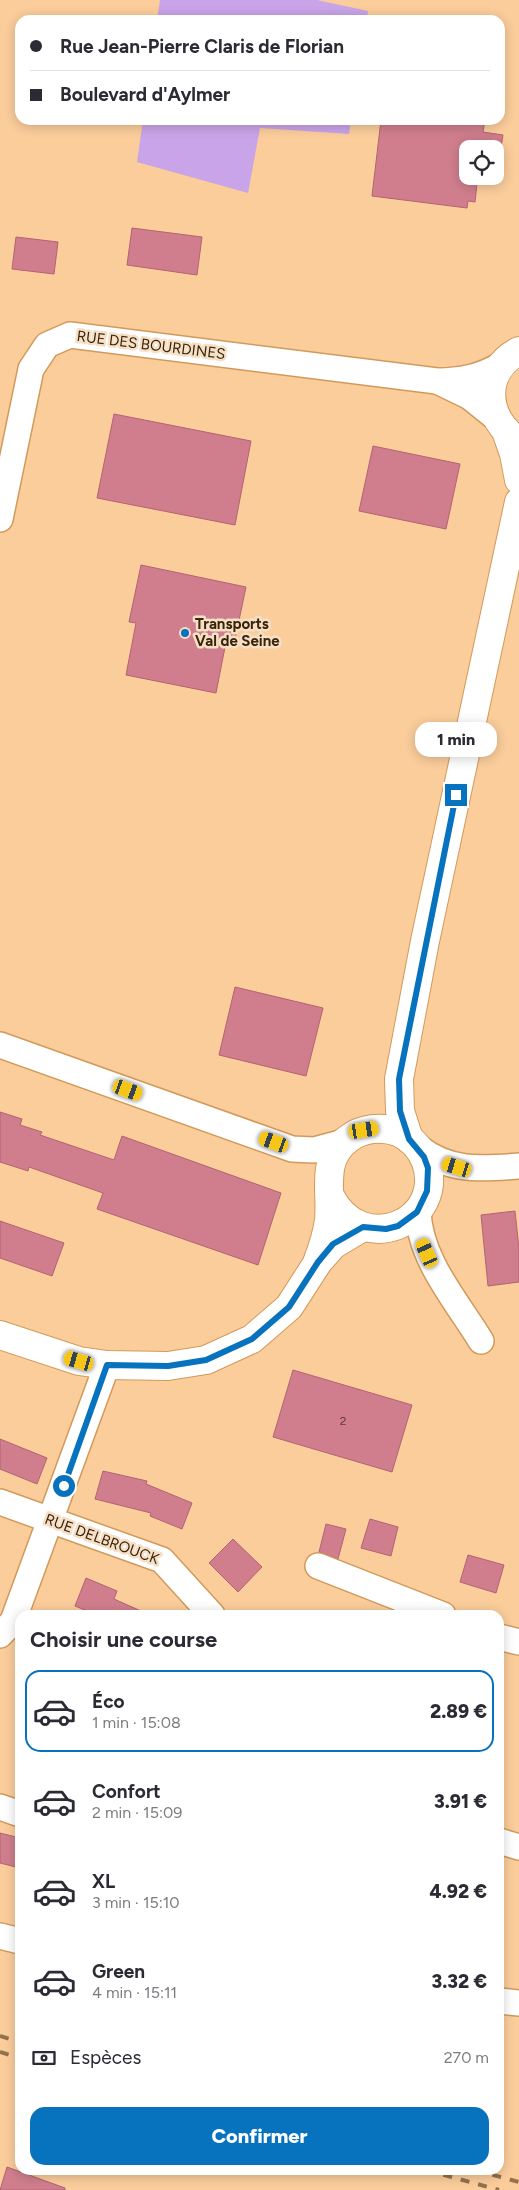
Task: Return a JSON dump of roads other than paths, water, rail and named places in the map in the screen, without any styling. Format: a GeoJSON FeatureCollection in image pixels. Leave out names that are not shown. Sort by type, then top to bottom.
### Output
{"type":"FeatureCollection","features":[{"type":"Feature","properties":{"kind":"street","name":"RUE DES BOURDINES"},"geometry":{"type":"LineString","coordinates":[[0,519],[31,369],[47,345],[70,336],[437,381],[457,381],[476,377],[510,358]]}},
{"type":"Feature","properties":{"kind":"street"},"geometry":{"type":"LineString","coordinates":[[510,358],[495,375],[491,391],[507,430],[519,480]]}},
{"type":"Feature","properties":{"kind":"street","name":"RUE DES BOURDINES"},"geometry":{"type":"LineString","coordinates":[[437,381],[470,397],[485,407],[507,430]]}},
{"type":"Feature","properties":{"kind":"street"},"geometry":{"type":"LineString","coordinates":[[481,1340],[432,1262],[420,1232],[428,1168],[413,1143],[400,1111],[399,1079],[425,941],[519,502]]}},
{"type":"Feature","properties":{"kind":"street"},"geometry":{"type":"LineString","coordinates":[[0,1044],[292,1149],[314,1150],[354,1136],[388,1129],[442,1162],[474,1169]]}},
{"type":"Feature","properties":{"kind":"street"},"geometry":{"type":"LineString","coordinates":[[318,1262],[326,1236],[329,1192],[328,1172],[331,1161],[384,1107],[399,1079]]}},
{"type":"Feature","properties":{"kind":"street"},"geometry":{"type":"LineString","coordinates":[[292,1149],[314,1168],[343,1216],[406,1239],[432,1262]]}},
{"type":"Feature","properties":{"kind":"street"},"geometry":{"type":"LineString","coordinates":[[0,1334],[79,1361],[107,1365],[168,1366],[206,1360],[252,1339],[289,1307],[318,1262],[333,1244],[375,1228],[408,1220],[423,1200],[446,1179],[474,1169],[519,1166]]}},
{"type":"Feature","properties":{"kind":"street"},"geometry":{"type":"LineString","coordinates":[[17,1610],[52,1520],[107,1365]]}},
{"type":"Feature","properties":{"kind":"street","name":"RUE DELBROUCK"},"geometry":{"type":"LineString","coordinates":[[0,1502],[162,1560],[207,1610]]}},
{"type":"Feature","properties":{"kind":"street"},"geometry":{"type":"LineString","coordinates":[[318,1566],[430,1610]]}},
{"type":"Feature","properties":{"kind":"street"},"geometry":{"type":"LineString","coordinates":[[0,1634],[13,1621],[15,1616]]}},
{"type":"Feature","properties":{"kind":"street"},"geometry":{"type":"LineString","coordinates":[[504,1638],[519,1642]]}},
{"type":"Feature","properties":{"kind":"street"},"geometry":{"type":"LineString","coordinates":[[0,1807],[15,1812]]}},
{"type":"Feature","properties":{"kind":"street"},"geometry":{"type":"LineString","coordinates":[[504,1842],[519,1847]]}},
{"type":"Feature","properties":{"kind":"street"},"geometry":{"type":"LineString","coordinates":[[0,1936],[15,1940]]}},
{"type":"Feature","properties":{"kind":"street"},"geometry":{"type":"LineString","coordinates":[[504,2001],[519,2003]]}},
{"type":"Feature","properties":{"kind":"railway"},"geometry":{"type":"LineString","coordinates":[[0,2036],[15,2040]]}},
{"type":"Feature","properties":{"kind":"railway"},"geometry":{"type":"LineString","coordinates":[[0,2052],[15,2056]]}},
{"type":"Feature","properties":{"kind":"railway"},"geometry":{"type":"LineString","coordinates":[[444,2175],[499,2190]]}},
{"type":"Feature","properties":{"kind":"railway"},"geometry":{"type":"LineString","coordinates":[[493,2175],[519,2182]]}},
{"type":"Feature","properties":{"kind":"place","name":"Transports Val de Seine"},"geometry":{"type":"Point","coordinates":[185,633]}}]}
